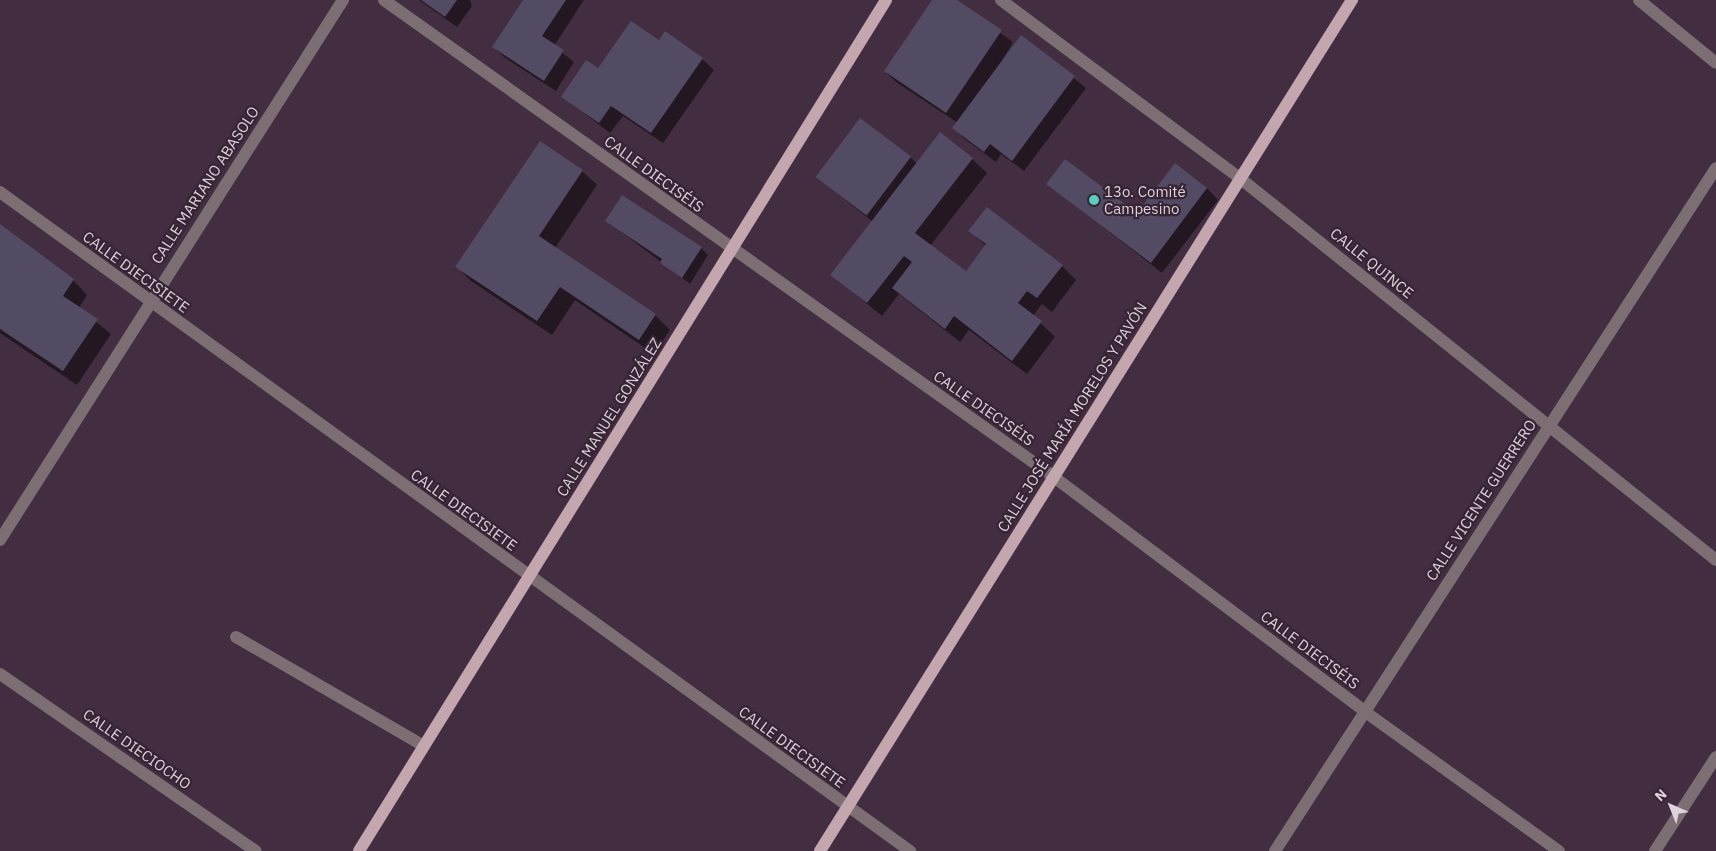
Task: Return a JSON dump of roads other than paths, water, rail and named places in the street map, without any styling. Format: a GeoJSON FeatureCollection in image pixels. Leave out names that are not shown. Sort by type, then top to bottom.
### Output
{"type":"FeatureCollection","features":[{"type":"Feature","properties":{"kind":"main road","name":"CALLE MANUEL GONZÁLEZ"},"geometry":{"type":"LineString","coordinates":[[359,851],[886,0]]}},
{"type":"Feature","properties":{"kind":"main road","name":"CALLE JOSÉ MARÍA MORELOS Y PAVÓN"},"geometry":{"type":"LineString","coordinates":[[820,851],[1352,0]]}},
{"type":"Feature","properties":{"kind":"street","name":"CALLE MARIANO ABASOLO"},"geometry":{"type":"LineString","coordinates":[[0,540],[150,301],[343,0]]}},
{"type":"Feature","properties":{"kind":"street","name":"CALLE DIECISÉIS"},"geometry":{"type":"LineString","coordinates":[[384,0],[732,251],[1054,477],[1364,711],[1560,851]]}},
{"type":"Feature","properties":{"kind":"street","name":"CALLE QUINCE"},"geometry":{"type":"LineString","coordinates":[[1001,0],[1240,179],[1716,560]]}},
{"type":"Feature","properties":{"kind":"street"},"geometry":{"type":"LineString","coordinates":[[1639,0],[1716,63]]}},
{"type":"Feature","properties":{"kind":"street","name":"CALLE VICENTE GUERRERO"},"geometry":{"type":"LineString","coordinates":[[1275,851],[1716,168]]}},
{"type":"Feature","properties":{"kind":"street","name":"CALLE DIECISIETE"},"geometry":{"type":"LineString","coordinates":[[0,192],[529,577],[910,851]]}},
{"type":"Feature","properties":{"kind":"street"},"geometry":{"type":"LineString","coordinates":[[236,637],[424,746]]}},
{"type":"Feature","properties":{"kind":"street","name":"CALLE DIECIOCHO"},"geometry":{"type":"LineString","coordinates":[[0,674],[256,851]]}},
{"type":"Feature","properties":{"kind":"street"},"geometry":{"type":"LineString","coordinates":[[1655,851],[1716,757]]}},
{"type":"Feature","properties":{"kind":"place","name":"13o. Comité Campesino"},"geometry":{"type":"Point","coordinates":[1094,200]}}]}
